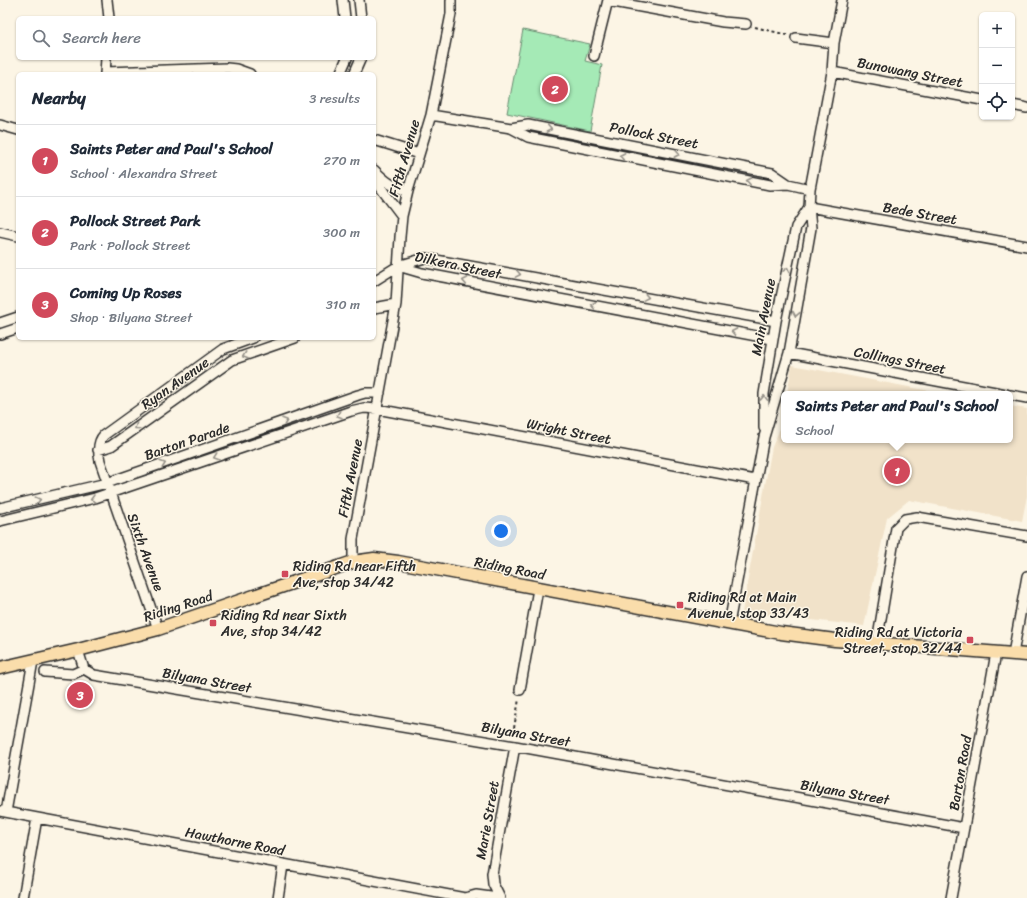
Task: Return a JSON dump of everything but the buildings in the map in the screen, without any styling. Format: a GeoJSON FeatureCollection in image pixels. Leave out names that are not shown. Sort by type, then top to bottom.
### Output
{"type":"FeatureCollection","features":[{"type":"Feature","properties":{"kind":"main road","name":"Riding Road"},"geometry":{"type":"LineString","coordinates":[[0,668],[78,650],[158,629],[353,562],[374,559],[398,562],[781,634],[1027,655]]}},
{"type":"Feature","properties":{"kind":"street"},"geometry":{"type":"LineString","coordinates":[[107,0],[109,16]]}},
{"type":"Feature","properties":{"kind":"street"},"geometry":{"type":"LineString","coordinates":[[109,16],[115,0]]}},
{"type":"Feature","properties":{"kind":"street"},"geometry":{"type":"LineString","coordinates":[[343,0],[346,16]]}},
{"type":"Feature","properties":{"kind":"street"},"geometry":{"type":"LineString","coordinates":[[359,0],[362,16]]}},
{"type":"Feature","properties":{"kind":"street","name":"Fifth Avenue"},"geometry":{"type":"LineString","coordinates":[[353,562],[353,539],[396,304],[402,216],[431,115],[450,14],[451,0]]}},
{"type":"Feature","properties":{"kind":"street","name":"Main Avenue"},"geometry":{"type":"LineString","coordinates":[[729,624],[764,437],[789,354],[811,228],[809,207],[810,189],[832,72],[834,43],[842,0]]}},
{"type":"Feature","properties":{"kind":"street"},"geometry":{"type":"LineString","coordinates":[[594,56],[608,1],[723,22],[746,24]]}},
{"type":"Feature","properties":{"kind":"street"},"geometry":{"type":"LineString","coordinates":[[796,38],[834,43]]}},
{"type":"Feature","properties":{"kind":"street"},"geometry":{"type":"LineString","coordinates":[[105,72],[106,60]]}},
{"type":"Feature","properties":{"kind":"street"},"geometry":{"type":"LineString","coordinates":[[341,72],[346,60]]}},
{"type":"Feature","properties":{"kind":"street"},"geometry":{"type":"LineString","coordinates":[[355,72],[359,60]]}},
{"type":"Feature","properties":{"kind":"street"},"geometry":{"type":"LineString","coordinates":[[129,72],[227,68],[244,72]]}},
{"type":"Feature","properties":{"kind":"street","name":"Bunowang Street"},"geometry":{"type":"LineString","coordinates":[[832,72],[979,99]]}},
{"type":"Feature","properties":{"kind":"street"},"geometry":{"type":"LineString","coordinates":[[1015,106],[1027,108]]}},
{"type":"Feature","properties":{"kind":"street","name":"Pollock Street"},"geometry":{"type":"LineString","coordinates":[[431,115],[511,128],[528,137],[536,139],[770,185],[788,184],[810,189]]}},
{"type":"Feature","properties":{"kind":"street"},"geometry":{"type":"LineString","coordinates":[[2,127],[16,130]]}},
{"type":"Feature","properties":{"kind":"street"},"geometry":{"type":"LineString","coordinates":[[376,141],[419,154]]}},
{"type":"Feature","properties":{"kind":"street"},"geometry":{"type":"LineString","coordinates":[[376,172],[395,188],[408,191]]}},
{"type":"Feature","properties":{"kind":"street"},"geometry":{"type":"LineString","coordinates":[[376,182],[402,216]]}},
{"type":"Feature","properties":{"kind":"street","name":"Main Avenue"},"geometry":{"type":"LineString","coordinates":[[764,437],[764,394],[772,339],[796,227],[809,207]]}},
{"type":"Feature","properties":{"kind":"street","name":"Bede Street"},"geometry":{"type":"LineString","coordinates":[[809,207],[1027,246]]}},
{"type":"Feature","properties":{"kind":"street"},"geometry":{"type":"LineString","coordinates":[[0,232],[16,236]]}},
{"type":"Feature","properties":{"kind":"street","name":"Dilkera Street"},"geometry":{"type":"LineString","coordinates":[[398,266],[425,258],[776,321]]}},
{"type":"Feature","properties":{"kind":"street"},"geometry":{"type":"LineString","coordinates":[[376,280],[398,266]]}},
{"type":"Feature","properties":{"kind":"street","name":"Dilkera Street"},"geometry":{"type":"LineString","coordinates":[[398,266],[422,273],[772,339]]}},
{"type":"Feature","properties":{"kind":"street"},"geometry":{"type":"LineString","coordinates":[[376,308],[396,304]]}},
{"type":"Feature","properties":{"kind":"street"},"geometry":{"type":"LineString","coordinates":[[0,323],[16,318]]}},
{"type":"Feature","properties":{"kind":"street"},"geometry":{"type":"LineString","coordinates":[[0,334],[16,329]]}},
{"type":"Feature","properties":{"kind":"street","name":"Ryan Avenue"},"geometry":{"type":"LineString","coordinates":[[248,340],[223,349],[110,430],[99,440],[98,450],[111,446],[232,360],[289,340]]}},
{"type":"Feature","properties":{"kind":"street","name":"Collings Street"},"geometry":{"type":"LineString","coordinates":[[789,354],[990,391]]}},
{"type":"Feature","properties":{"kind":"street","name":"Barton Parade"},"geometry":{"type":"LineString","coordinates":[[0,508],[107,484],[358,395],[365,393],[380,393]]}},
{"type":"Feature","properties":{"kind":"street"},"geometry":{"type":"LineString","coordinates":[[1013,396],[1027,398]]}},
{"type":"Feature","properties":{"kind":"street","name":"Barton Parade"},"geometry":{"type":"LineString","coordinates":[[0,520],[110,494],[351,411],[364,408],[377,409]]}},
{"type":"Feature","properties":{"kind":"street","name":"Wright Street"},"geometry":{"type":"LineString","coordinates":[[377,409],[755,480]]}},
{"type":"Feature","properties":{"kind":"street"},"geometry":{"type":"LineString","coordinates":[[98,450],[107,484]]}},
{"type":"Feature","properties":{"kind":"street","name":"Sixth Avenue"},"geometry":{"type":"LineString","coordinates":[[107,484],[158,629]]}},
{"type":"Feature","properties":{"kind":"street"},"geometry":{"type":"LineString","coordinates":[[877,643],[896,528],[905,519],[917,517],[1027,536]]}},
{"type":"Feature","properties":{"kind":"street"},"geometry":{"type":"LineString","coordinates":[[1013,654],[1027,576]]}},
{"type":"Feature","properties":{"kind":"street"},"geometry":{"type":"LineString","coordinates":[[520,690],[538,589]]}},
{"type":"Feature","properties":{"kind":"street"},"geometry":{"type":"LineString","coordinates":[[44,672],[73,674],[84,669],[78,650]]}},
{"type":"Feature","properties":{"kind":"street","name":"Barton Road"},"geometry":{"type":"LineString","coordinates":[[952,898],[996,653]]}},
{"type":"Feature","properties":{"kind":"street"},"geometry":{"type":"LineString","coordinates":[[3,812],[33,661]]}},
{"type":"Feature","properties":{"kind":"street","name":"Bilyana Street"},"geometry":{"type":"LineString","coordinates":[[84,669],[94,675],[515,746],[964,828]]}},
{"type":"Feature","properties":{"kind":"street","name":"Marie Street"},"geometry":{"type":"LineString","coordinates":[[499,898],[493,884],[492,874],[515,746]]}},
{"type":"Feature","properties":{"kind":"street","name":"Hawthorne Road"},"geometry":{"type":"LineString","coordinates":[[3,812],[465,898],[476,895],[499,898]]}},
{"type":"Feature","properties":{"kind":"street"},"geometry":{"type":"LineString","coordinates":[[23,898],[37,818]]}},
{"type":"Feature","properties":{"kind":"street"},"geometry":{"type":"LineString","coordinates":[[278,898],[284,865]]}},
{"type":"Feature","properties":{"kind":"path"},"geometry":{"type":"LineString","coordinates":[[746,24],[796,38]]}},
{"type":"Feature","properties":{"kind":"path"},"geometry":{"type":"LineString","coordinates":[[513,734],[520,690]]}},
{"type":"Feature","properties":{"kind":"shaded area"},"geometry":{"type":"Polygon","coordinates":[[[792,365],[930,391],[788,391],[792,365]]]}},
{"type":"Feature","properties":{"kind":"shaded area"},"geometry":{"type":"Polygon","coordinates":[[[1013,407],[1027,409],[1027,496],[1022,521],[909,500],[887,518],[864,626],[742,612],[772,447],[779,431],[781,422],[781,443],[1013,443],[1013,407]]]}},
{"type":"Feature","properties":{"kind":"green space"},"geometry":{"type":"Polygon","coordinates":[[[523,30],[590,44],[585,61],[602,65],[590,131],[507,113],[523,30]]]}},
{"type":"Feature","properties":{"kind":"place","name":"Pollock Street Park"},"geometry":{"type":"Point","coordinates":[555,89]}},
{"type":"Feature","properties":{"kind":"place","name":"Saints Peter and Paul's School"},"geometry":{"type":"Point","coordinates":[897,471]}},
{"type":"Feature","properties":{"kind":"place","name":"Riding Rd near Fifth Ave, stop 34/42"},"geometry":{"type":"Point","coordinates":[285,574]}},
{"type":"Feature","properties":{"kind":"place","name":"Riding Rd at Main Avenue, stop 33/43"},"geometry":{"type":"Point","coordinates":[680,605]}},
{"type":"Feature","properties":{"kind":"place","name":"Riding Rd near Sixth Ave, stop 34/42"},"geometry":{"type":"Point","coordinates":[213,623]}},
{"type":"Feature","properties":{"kind":"place","name":"Riding Rd at Victoria Street, stop 32/44"},"geometry":{"type":"Point","coordinates":[970,640]}},
{"type":"Feature","properties":{"kind":"place","name":"Coming Up Roses"},"geometry":{"type":"Point","coordinates":[80,695]}}]}
